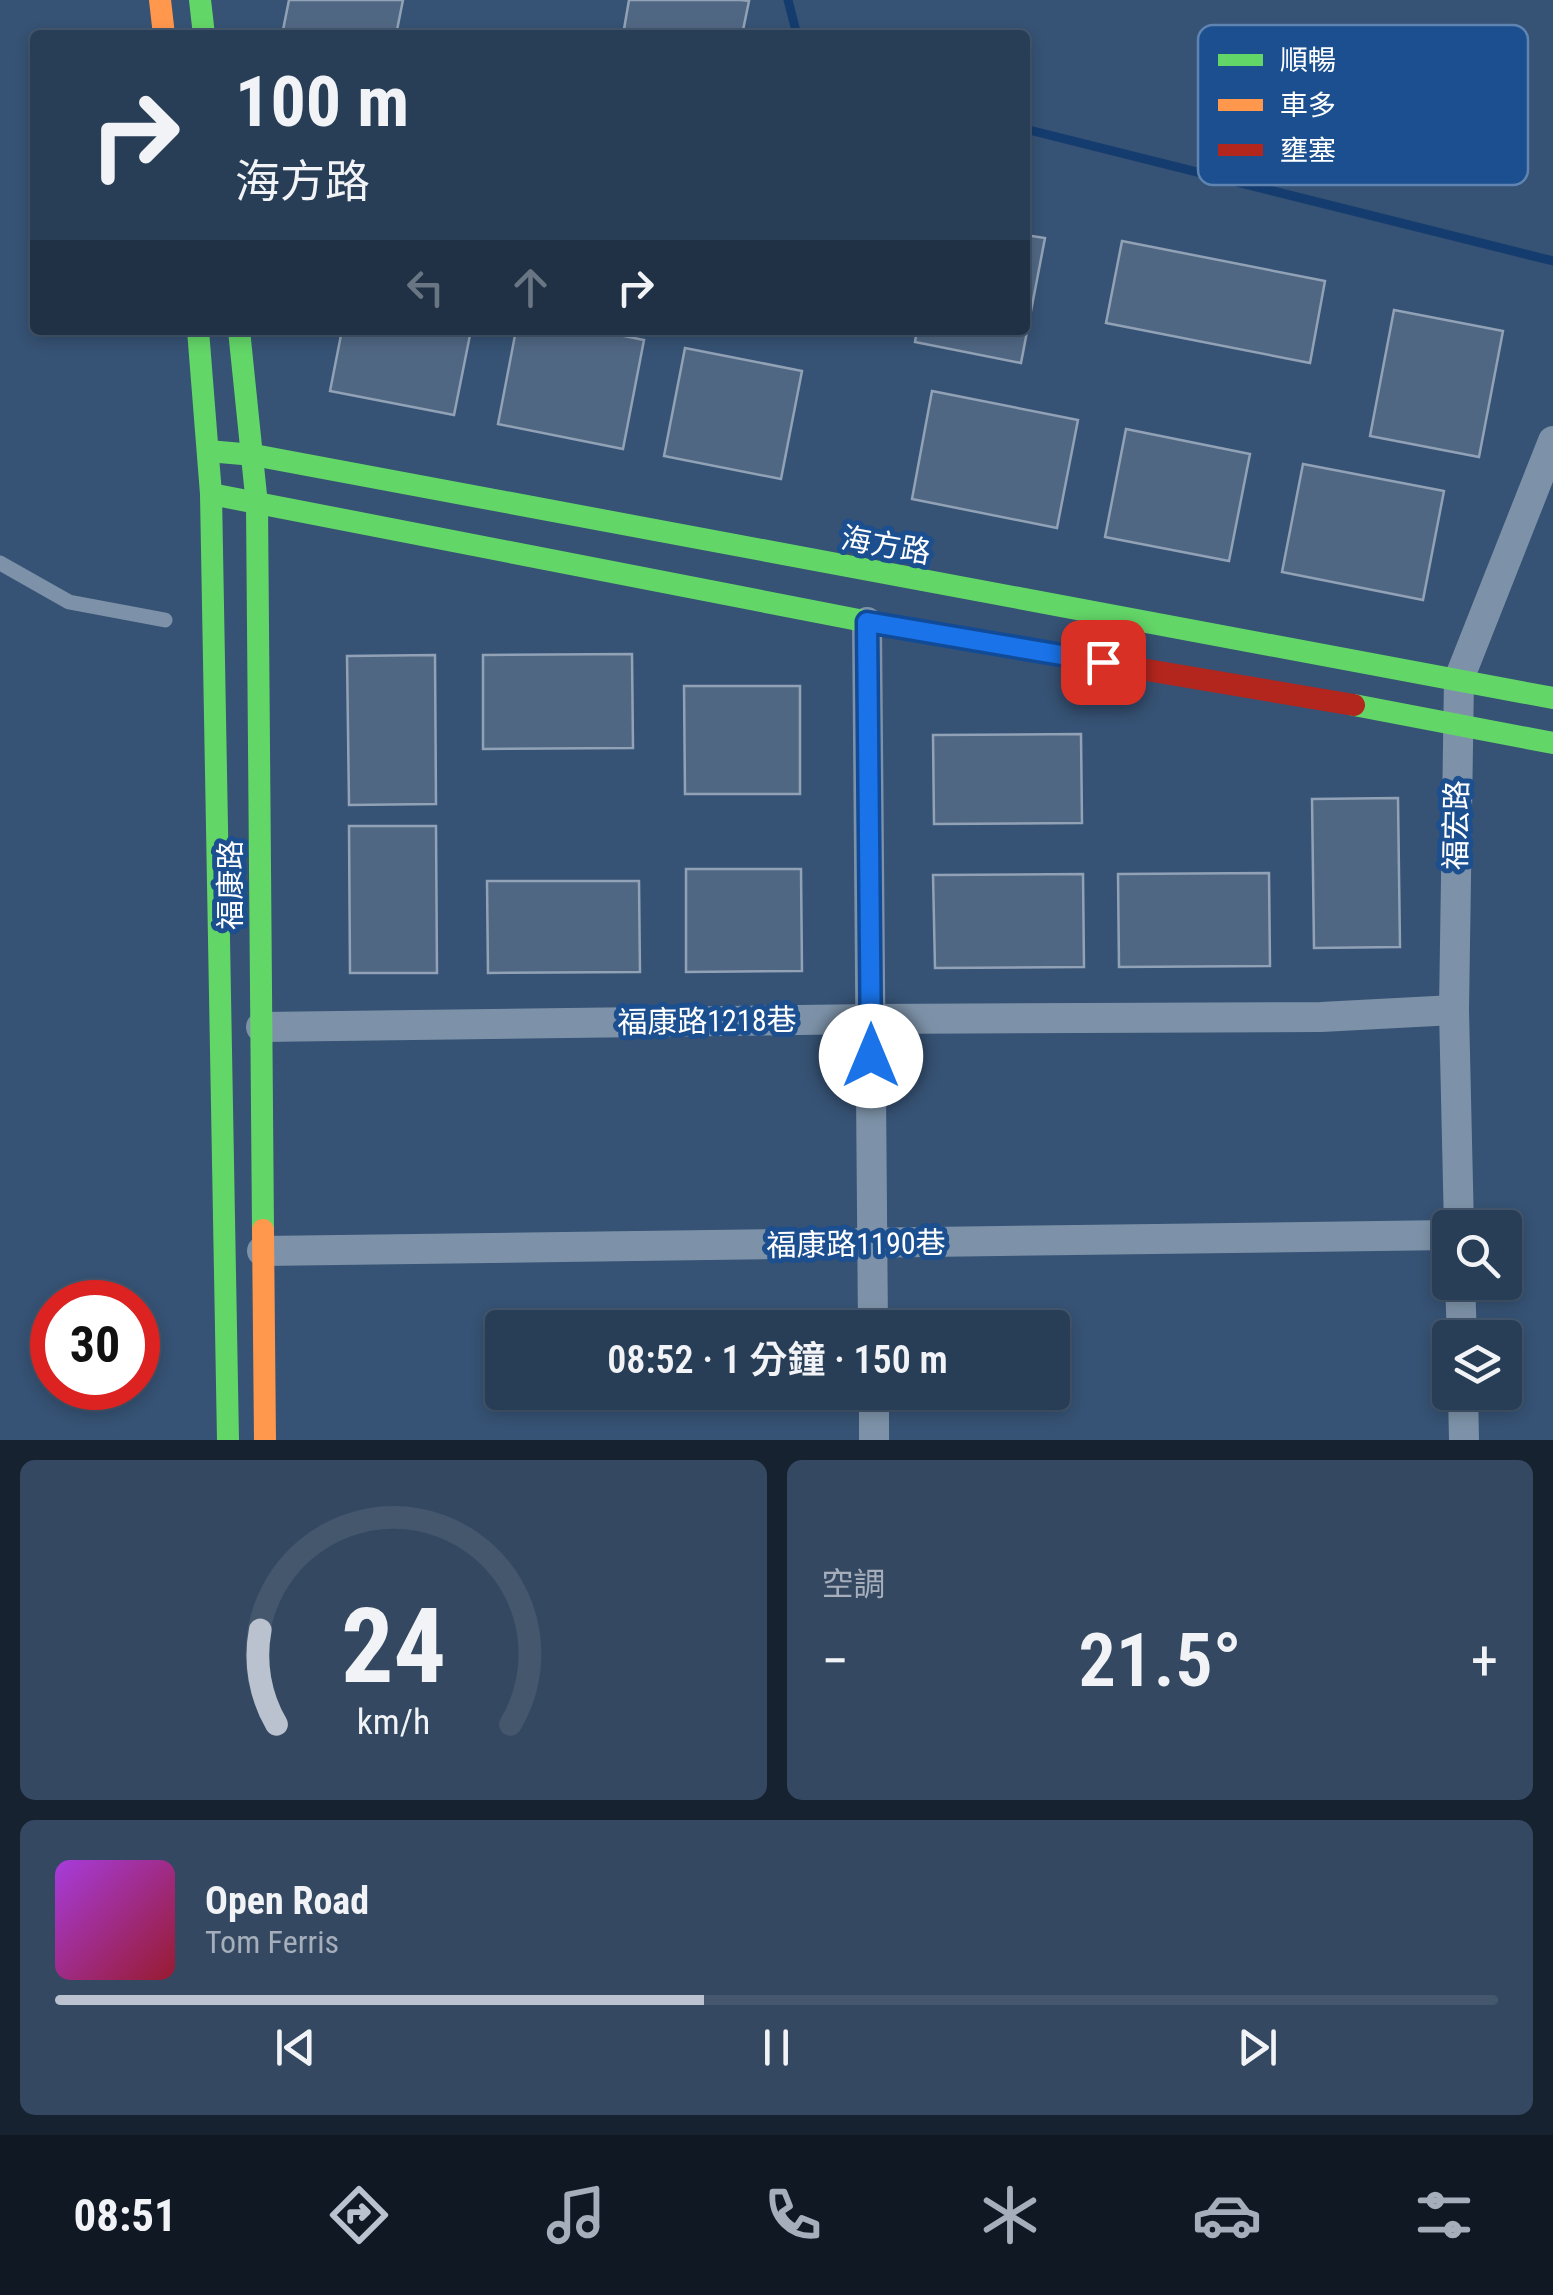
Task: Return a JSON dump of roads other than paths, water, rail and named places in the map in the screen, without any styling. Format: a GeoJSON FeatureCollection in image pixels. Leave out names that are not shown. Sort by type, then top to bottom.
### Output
{"type":"FeatureCollection","features":[{"type":"Feature","properties":{"kind":"street"},"geometry":{"type":"LineString","coordinates":[[160,0],[163,30]]}},
{"type":"Feature","properties":{"kind":"street"},"geometry":{"type":"LineString","coordinates":[[200,0],[203,30]]}},
{"type":"Feature","properties":{"kind":"street","name":"福康路"},"geometry":{"type":"LineString","coordinates":[[198,335],[210,494],[228,1440]]}},
{"type":"Feature","properties":{"kind":"street","name":"福康路"},"geometry":{"type":"LineString","coordinates":[[241,335],[257,505],[265,1440]]}},
{"type":"Feature","properties":{"kind":"street","name":"福宏路"},"geometry":{"type":"LineString","coordinates":[[1459,1210],[1454,1010],[1459,679],[1553,441]]}},
{"type":"Feature","properties":{"kind":"street","name":"海方路"},"geometry":{"type":"LineString","coordinates":[[208,451],[254,455],[1553,698]]}},
{"type":"Feature","properties":{"kind":"street"},"geometry":{"type":"LineString","coordinates":[[210,494],[867,622],[1457,723],[1553,743]]}},
{"type":"Feature","properties":{"kind":"street"},"geometry":{"type":"LineString","coordinates":[[867,622],[873,1310]]}},
{"type":"Feature","properties":{"kind":"street","name":"福康路1218巷"},"geometry":{"type":"LineString","coordinates":[[261,1028],[871,1018],[1321,1016],[1454,1010]]}},
{"type":"Feature","properties":{"kind":"street","name":"福康路1190巷"},"geometry":{"type":"LineString","coordinates":[[262,1251],[1432,1235]]}},
{"type":"Feature","properties":{"kind":"street"},"geometry":{"type":"LineString","coordinates":[[874,1410],[874,1440]]}},
{"type":"Feature","properties":{"kind":"street"},"geometry":{"type":"LineString","coordinates":[[1463,1410],[1464,1440]]}},
{"type":"Feature","properties":{"kind":"lane"},"geometry":{"type":"LineString","coordinates":[[0,563],[69,602],[165,620]]}},
{"type":"Feature","properties":{"kind":"waterway"},"geometry":{"type":"LineString","coordinates":[[788,0],[796,30]]}},
{"type":"Feature","properties":{"kind":"waterway"},"geometry":{"type":"LineString","coordinates":[[1030,130],[1198,172]]}},
{"type":"Feature","properties":{"kind":"waterway"},"geometry":{"type":"LineString","coordinates":[[1249,185],[1553,261]]}}]}
